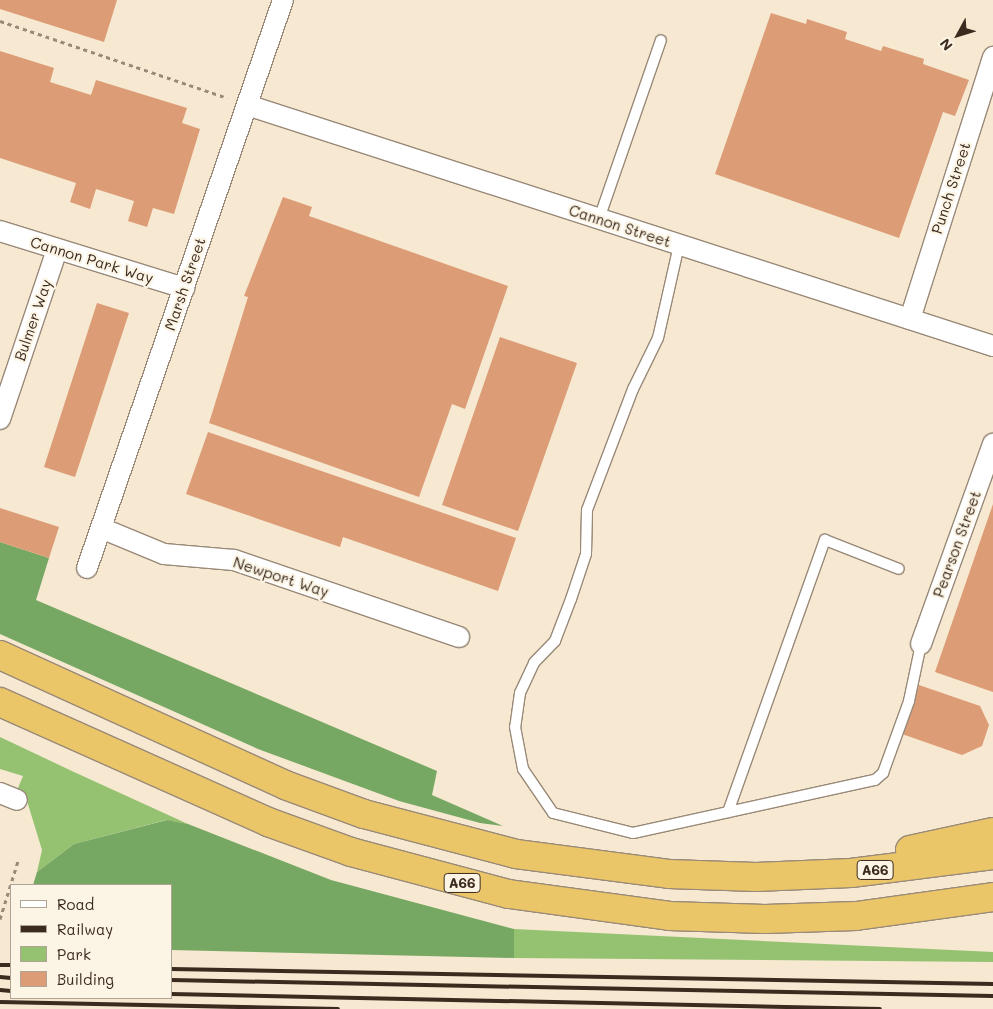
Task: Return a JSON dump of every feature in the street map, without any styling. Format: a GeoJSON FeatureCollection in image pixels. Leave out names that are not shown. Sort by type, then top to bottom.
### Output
{"type":"FeatureCollection","features":[{"type":"Feature","properties":{"kind":"highway","name":"A66"},"geometry":{"type":"LineString","coordinates":[[0,655],[285,785],[364,814],[448,838],[570,862],[669,874],[756,877],[851,874],[993,855]]}},
{"type":"Feature","properties":{"kind":"highway","name":"A66"},"geometry":{"type":"LineString","coordinates":[[0,702],[268,822],[360,855],[509,894],[660,915],[765,919],[856,916],[957,905],[993,897]]}},
{"type":"Feature","properties":{"kind":"highway"},"geometry":{"type":"LineString","coordinates":[[756,877],[880,856],[993,832]]}},
{"type":"Feature","properties":{"kind":"highway","name":"A66"},"geometry":{"type":"LineString","coordinates":[[957,905],[993,906]]}},
{"type":"Feature","properties":{"kind":"street","name":"Marsh Street"},"geometry":{"type":"LineString","coordinates":[[87,568],[283,0]]}},
{"type":"Feature","properties":{"kind":"street","name":"Punch Street"},"geometry":{"type":"LineString","coordinates":[[910,319],[993,57]]}},
{"type":"Feature","properties":{"kind":"street","name":"Cannon Street"},"geometry":{"type":"LineString","coordinates":[[247,106],[993,346]]}},
{"type":"Feature","properties":{"kind":"street","name":"Cannon Park Way"},"geometry":{"type":"LineString","coordinates":[[0,231],[184,288]]}},
{"type":"Feature","properties":{"kind":"street","name":"Bulmer Way"},"geometry":{"type":"LineString","coordinates":[[0,419],[57,250]]}},
{"type":"Feature","properties":{"kind":"street","name":"Pearson Street"},"geometry":{"type":"LineString","coordinates":[[921,644],[993,444]]}},
{"type":"Feature","properties":{"kind":"street","name":"Newport Way"},"geometry":{"type":"LineString","coordinates":[[101,528],[164,554],[234,560],[459,638]]}},
{"type":"Feature","properties":{"kind":"lane"},"geometry":{"type":"LineString","coordinates":[[598,219],[661,40]]}},
{"type":"Feature","properties":{"kind":"lane"},"geometry":{"type":"LineString","coordinates":[[679,245],[658,338],[633,390],[587,510],[586,554],[572,599],[555,641],[534,663],[520,693],[515,727],[524,769],[553,813],[633,833],[875,780],[883,773],[909,701],[921,644]]}},
{"type":"Feature","properties":{"kind":"lane"},"geometry":{"type":"LineString","coordinates":[[728,812],[825,540],[899,569]]}},
{"type":"Feature","properties":{"kind":"path"},"geometry":{"type":"LineString","coordinates":[[0,22],[247,106]]}},
{"type":"Feature","properties":{"kind":"path"},"geometry":{"type":"LineString","coordinates":[[11,884],[18,861]]}},
{"type":"Feature","properties":{"kind":"path"},"geometry":{"type":"LineString","coordinates":[[0,919],[10,887]]}},
{"type":"Feature","properties":{"kind":"green space"},"geometry":{"type":"Polygon","coordinates":[[[0,542],[49,558],[36,600],[437,771],[432,795],[503,826],[480,823],[399,801],[258,749],[0,634],[0,542]]]}},
{"type":"Feature","properties":{"kind":"green space"},"geometry":{"type":"Polygon","coordinates":[[[0,737],[188,824],[166,820],[74,844],[37,872],[42,850],[27,801],[16,793],[23,776],[0,769],[0,737]]]}},
{"type":"Feature","properties":{"kind":"green space"},"geometry":{"type":"Polygon","coordinates":[[[167,820],[188,824],[331,880],[514,929],[514,958],[172,950],[172,884],[33,884],[37,872],[74,844],[167,820]]]}},
{"type":"Feature","properties":{"kind":"green space"},"geometry":{"type":"Polygon","coordinates":[[[514,929],[993,952],[993,962],[514,958],[514,929]]]}},
{"type":"Feature","properties":{"kind":"building"},"geometry":{"type":"Polygon","coordinates":[[[0,0],[117,0],[104,42],[0,9],[0,0]]]}},
{"type":"Feature","properties":{"kind":"building"},"geometry":{"type":"Polygon","coordinates":[[[771,13],[806,24],[807,19],[847,32],[845,39],[881,51],[883,46],[924,59],[923,64],[969,80],[955,116],[943,112],[899,238],[715,174],[771,13]]]}},
{"type":"Feature","properties":{"kind":"building"},"geometry":{"type":"Polygon","coordinates":[[[0,51],[54,68],[50,82],[91,95],[96,80],[187,108],[182,123],[200,129],[174,214],[153,208],[147,227],[128,221],[134,201],[96,189],[90,209],[70,202],[76,183],[0,158],[0,51]]]}},
{"type":"Feature","properties":{"kind":"building"},"geometry":{"type":"Polygon","coordinates":[[[283,197],[312,207],[309,216],[508,286],[465,409],[452,404],[419,497],[209,423],[248,297],[244,296],[283,197]]]}},
{"type":"Feature","properties":{"kind":"building"},"geometry":{"type":"Polygon","coordinates":[[[97,303],[129,313],[75,477],[44,467],[97,303]]]}},
{"type":"Feature","properties":{"kind":"building"},"geometry":{"type":"Polygon","coordinates":[[[500,337],[577,363],[518,531],[442,505],[500,337]]]}},
{"type":"Feature","properties":{"kind":"building"},"geometry":{"type":"Polygon","coordinates":[[[208,432],[516,538],[498,591],[343,537],[340,547],[186,494],[208,432]]]}},
{"type":"Feature","properties":{"kind":"building"},"geometry":{"type":"Polygon","coordinates":[[[993,504],[993,692],[935,672],[993,504]]]}},
{"type":"Feature","properties":{"kind":"building"},"geometry":{"type":"Polygon","coordinates":[[[0,508],[59,527],[49,558],[0,542],[0,508]]]}},
{"type":"Feature","properties":{"kind":"building"},"geometry":{"type":"Polygon","coordinates":[[[919,685],[980,706],[989,725],[982,746],[962,755],[902,734],[919,685]]]}},
{"type":"Feature","properties":{"kind":"railway"},"geometry":{"type":"LineString","coordinates":[[0,965],[10,965]]}},
{"type":"Feature","properties":{"kind":"railway"},"geometry":{"type":"LineString","coordinates":[[172,969],[993,984]]}},
{"type":"Feature","properties":{"kind":"railway"},"geometry":{"type":"LineString","coordinates":[[0,977],[10,978]]}},
{"type":"Feature","properties":{"kind":"railway"},"geometry":{"type":"LineString","coordinates":[[172,980],[993,996]]}},
{"type":"Feature","properties":{"kind":"railway"},"geometry":{"type":"LineString","coordinates":[[0,990],[10,991]]}},
{"type":"Feature","properties":{"kind":"railway"},"geometry":{"type":"LineString","coordinates":[[172,994],[880,1009]]}},
{"type":"Feature","properties":{"kind":"railway"},"geometry":{"type":"LineString","coordinates":[[0,1002],[338,1009]]}}]}
